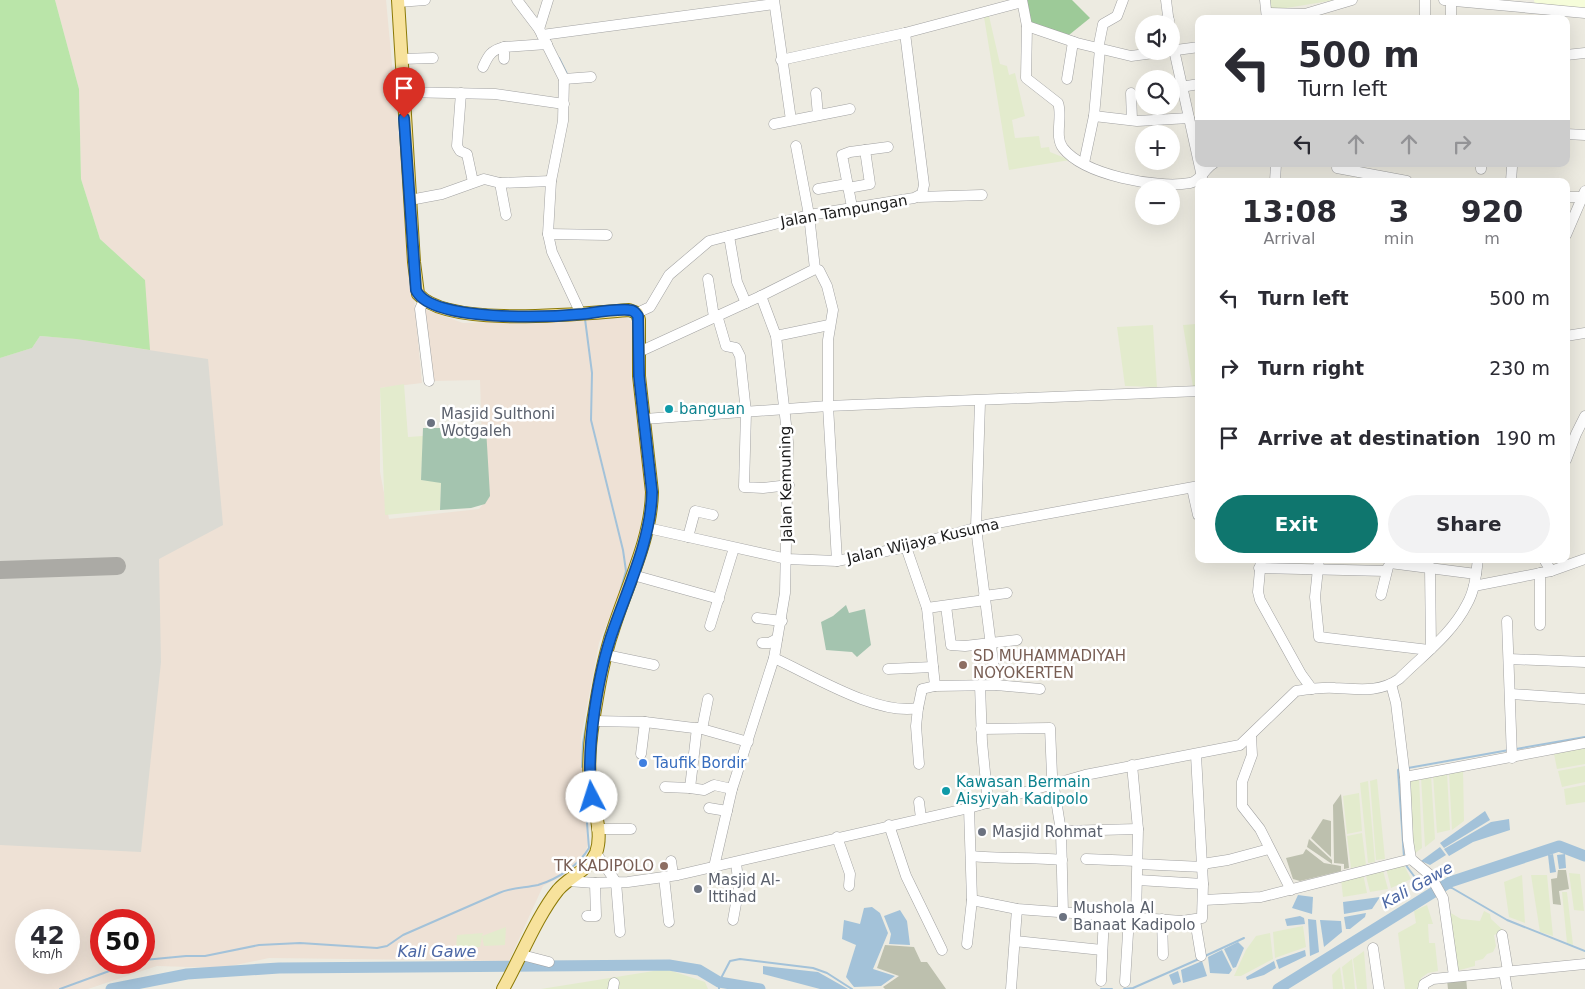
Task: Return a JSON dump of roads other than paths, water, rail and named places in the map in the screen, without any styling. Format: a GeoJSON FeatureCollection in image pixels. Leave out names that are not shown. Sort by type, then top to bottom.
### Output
{"type":"FeatureCollection","features":[{"type":"Feature","properties":{"kind":"main road"},"geometry":{"type":"LineString","coordinates":[[398,1],[416,290],[424,300],[458,312],[482,316],[584,314],[629,310],[637,313],[639,320],[639,376],[652,494],[648,528],[606,655],[594,721],[590,754],[590,782],[597,829],[596,853],[590,862],[559,889],[503,989]]}},
{"type":"Feature","properties":{"kind":"street"},"geometry":{"type":"LineString","coordinates":[[398,1],[425,0]]}},
{"type":"Feature","properties":{"kind":"street"},"geometry":{"type":"LineString","coordinates":[[517,0],[543,36],[568,78],[551,181],[550,234],[552,252],[584,314]]}},
{"type":"Feature","properties":{"kind":"street"},"geometry":{"type":"LineString","coordinates":[[543,36],[548,0]]}},
{"type":"Feature","properties":{"kind":"street"},"geometry":{"type":"LineString","coordinates":[[1084,164],[1094,116],[1099,49],[1104,24],[1117,16],[1122,0]]}},
{"type":"Feature","properties":{"kind":"street"},"geometry":{"type":"LineString","coordinates":[[1166,0],[1168,15]]}},
{"type":"Feature","properties":{"kind":"street"},"geometry":{"type":"LineString","coordinates":[[1265,0],[1268,15]]}},
{"type":"Feature","properties":{"kind":"street"},"geometry":{"type":"LineString","coordinates":[[1308,15],[1352,0]]}},
{"type":"Feature","properties":{"kind":"street"},"geometry":{"type":"LineString","coordinates":[[1425,0],[1425,15]]}},
{"type":"Feature","properties":{"kind":"street"},"geometry":{"type":"LineString","coordinates":[[1444,0],[1585,13]]}},
{"type":"Feature","properties":{"kind":"street"},"geometry":{"type":"LineString","coordinates":[[1451,0],[1451,15]]}},
{"type":"Feature","properties":{"kind":"street"},"geometry":{"type":"LineString","coordinates":[[781,60],[905,33],[1022,1],[1027,26],[1026,78],[1058,103],[1060,143],[1067,152],[1084,164],[1108,175],[1137,182],[1191,183],[1195,180]]}},
{"type":"Feature","properties":{"kind":"street"},"geometry":{"type":"LineString","coordinates":[[483,68],[488,56],[494,50],[543,36],[774,2],[791,120]]}},
{"type":"Feature","properties":{"kind":"street"},"geometry":{"type":"LineString","coordinates":[[1027,26],[1073,42],[1135,56]]}},
{"type":"Feature","properties":{"kind":"street","name":"Jalan Tampungan"},"geometry":{"type":"LineString","coordinates":[[637,313],[650,307],[663,281],[695,251],[709,242],[809,215],[919,197],[924,192],[905,33]]}},
{"type":"Feature","properties":{"kind":"street"},"geometry":{"type":"LineString","coordinates":[[1067,79],[1073,42]]}},
{"type":"Feature","properties":{"kind":"street"},"geometry":{"type":"LineString","coordinates":[[504,48],[504,59]]}},
{"type":"Feature","properties":{"kind":"street"},"geometry":{"type":"LineString","coordinates":[[1180,51],[1195,48]]}},
{"type":"Feature","properties":{"kind":"street"},"geometry":{"type":"LineString","coordinates":[[1570,55],[1585,54]]}},
{"type":"Feature","properties":{"kind":"street"},"geometry":{"type":"LineString","coordinates":[[402,59],[433,58]]}},
{"type":"Feature","properties":{"kind":"street"},"geometry":{"type":"LineString","coordinates":[[1176,60],[1195,145]]}},
{"type":"Feature","properties":{"kind":"street"},"geometry":{"type":"LineString","coordinates":[[568,78],[591,77]]}},
{"type":"Feature","properties":{"kind":"street"},"geometry":{"type":"LineString","coordinates":[[1181,87],[1195,85]]}},
{"type":"Feature","properties":{"kind":"street"},"geometry":{"type":"LineString","coordinates":[[403,92],[517,96],[564,104]]}},
{"type":"Feature","properties":{"kind":"street"},"geometry":{"type":"LineString","coordinates":[[461,93],[456,146],[460,151],[467,154],[473,182]]}},
{"type":"Feature","properties":{"kind":"street"},"geometry":{"type":"LineString","coordinates":[[816,93],[818,116]]}},
{"type":"Feature","properties":{"kind":"street"},"geometry":{"type":"LineString","coordinates":[[1131,93],[1132,120]]}},
{"type":"Feature","properties":{"kind":"street"},"geometry":{"type":"LineString","coordinates":[[774,124],[850,109]]}},
{"type":"Feature","properties":{"kind":"street"},"geometry":{"type":"LineString","coordinates":[[1094,116],[1132,120],[1189,118]]}},
{"type":"Feature","properties":{"kind":"street"},"geometry":{"type":"LineString","coordinates":[[1570,134],[1585,135]]}},
{"type":"Feature","properties":{"kind":"street"},"geometry":{"type":"LineString","coordinates":[[796,146],[809,215],[815,269],[822,275],[833,314],[829,325],[828,406],[837,561]]}},
{"type":"Feature","properties":{"kind":"street"},"geometry":{"type":"LineString","coordinates":[[852,207],[842,155],[888,147]]}},
{"type":"Feature","properties":{"kind":"street"},"geometry":{"type":"LineString","coordinates":[[818,189],[870,184],[865,150]]}},
{"type":"Feature","properties":{"kind":"street"},"geometry":{"type":"LineString","coordinates":[[1200,167],[1202,176]]}},
{"type":"Feature","properties":{"kind":"street"},"geometry":{"type":"LineString","coordinates":[[1199,178],[1210,167]]}},
{"type":"Feature","properties":{"kind":"street"},"geometry":{"type":"LineString","coordinates":[[1510,178],[1512,167]]}},
{"type":"Feature","properties":{"kind":"street"},"geometry":{"type":"LineString","coordinates":[[1337,168],[1371,178]]}},
{"type":"Feature","properties":{"kind":"street"},"geometry":{"type":"LineString","coordinates":[[410,200],[442,194],[473,182],[487,179],[500,183],[551,181]]}},
{"type":"Feature","properties":{"kind":"street"},"geometry":{"type":"LineString","coordinates":[[500,183],[506,215]]}},
{"type":"Feature","properties":{"kind":"street"},"geometry":{"type":"LineString","coordinates":[[1570,196],[1584,194]]}},
{"type":"Feature","properties":{"kind":"street"},"geometry":{"type":"LineString","coordinates":[[1570,225],[1584,194]]}},
{"type":"Feature","properties":{"kind":"street"},"geometry":{"type":"LineString","coordinates":[[919,197],[982,195]]}},
{"type":"Feature","properties":{"kind":"street"},"geometry":{"type":"LineString","coordinates":[[550,234],[607,235]]}},
{"type":"Feature","properties":{"kind":"street"},"geometry":{"type":"LineString","coordinates":[[729,236],[737,282],[746,303]]}},
{"type":"Feature","properties":{"kind":"street"},"geometry":{"type":"LineString","coordinates":[[639,352],[815,269]]}},
{"type":"Feature","properties":{"kind":"street"},"geometry":{"type":"LineString","coordinates":[[708,279],[715,316],[726,346],[739,350],[746,412],[744,487],[762,488],[789,485]]}},
{"type":"Feature","properties":{"kind":"street","name":"Jalan Kemuning"},"geometry":{"type":"LineString","coordinates":[[714,867],[732,789],[774,658],[782,621],[787,559],[789,485],[785,409],[776,336],[761,296]]}},
{"type":"Feature","properties":{"kind":"street"},"geometry":{"type":"LineString","coordinates":[[424,300],[420,309],[429,381]]}},
{"type":"Feature","properties":{"kind":"street"},"geometry":{"type":"LineString","coordinates":[[776,336],[829,325]]}},
{"type":"Feature","properties":{"kind":"street"},"geometry":{"type":"LineString","coordinates":[[1570,335],[1585,333]]}},
{"type":"Feature","properties":{"kind":"street"},"geometry":{"type":"LineString","coordinates":[[644,419],[828,406],[913,402],[980,402],[1195,391]]}},
{"type":"Feature","properties":{"kind":"street"},"geometry":{"type":"LineString","coordinates":[[980,402],[976,528],[996,685]]}},
{"type":"Feature","properties":{"kind":"street"},"geometry":{"type":"LineString","coordinates":[[1570,453],[1580,435],[1585,416]]}},
{"type":"Feature","properties":{"kind":"street","name":"Jalan Wijaya Kusuma"},"geometry":{"type":"LineString","coordinates":[[648,528],[787,559],[837,561],[906,548],[976,528],[1195,487]]}},
{"type":"Feature","properties":{"kind":"street"},"geometry":{"type":"LineString","coordinates":[[688,537],[695,511],[713,515]]}},
{"type":"Feature","properties":{"kind":"street"},"geometry":{"type":"LineString","coordinates":[[710,626],[734,548]]}},
{"type":"Feature","properties":{"kind":"street"},"geometry":{"type":"LineString","coordinates":[[906,548],[927,608],[936,686]]}},
{"type":"Feature","properties":{"kind":"street"},"geometry":{"type":"LineString","coordinates":[[1474,586],[1545,572],[1585,559]]}},
{"type":"Feature","properties":{"kind":"street"},"geometry":{"type":"LineString","coordinates":[[1319,563],[1315,597],[1319,637],[1430,649]]}},
{"type":"Feature","properties":{"kind":"street"},"geometry":{"type":"LineString","coordinates":[[1296,691],[1312,688],[1367,690],[1391,684],[1430,649],[1461,614],[1474,586],[1477,563]]}},
{"type":"Feature","properties":{"kind":"street"},"geometry":{"type":"LineString","coordinates":[[1540,625],[1544,563]]}},
{"type":"Feature","properties":{"kind":"street"},"geometry":{"type":"LineString","coordinates":[[1312,688],[1301,674],[1260,600],[1260,564],[1318,570],[1389,564],[1424,564],[1476,574]]}},
{"type":"Feature","properties":{"kind":"street"},"geometry":{"type":"LineString","coordinates":[[1380,595],[1389,564]]}},
{"type":"Feature","properties":{"kind":"street"},"geometry":{"type":"LineString","coordinates":[[1424,564],[1430,649]]}},
{"type":"Feature","properties":{"kind":"street"},"geometry":{"type":"LineString","coordinates":[[633,575],[719,599]]}},
{"type":"Feature","properties":{"kind":"street"},"geometry":{"type":"LineString","coordinates":[[927,608],[946,606],[1007,593]]}},
{"type":"Feature","properties":{"kind":"street"},"geometry":{"type":"LineString","coordinates":[[946,606],[951,645],[991,644],[1017,640]]}},
{"type":"Feature","properties":{"kind":"street"},"geometry":{"type":"LineString","coordinates":[[757,618],[782,621]]}},
{"type":"Feature","properties":{"kind":"street"},"geometry":{"type":"LineString","coordinates":[[1507,621],[1512,752]]}},
{"type":"Feature","properties":{"kind":"street"},"geometry":{"type":"LineString","coordinates":[[762,643],[769,644],[777,639]]}},
{"type":"Feature","properties":{"kind":"street"},"geometry":{"type":"LineString","coordinates":[[606,655],[654,665]]}},
{"type":"Feature","properties":{"kind":"street"},"geometry":{"type":"LineString","coordinates":[[774,658],[856,698],[892,707],[918,708]]}},
{"type":"Feature","properties":{"kind":"street"},"geometry":{"type":"LineString","coordinates":[[1509,659],[1585,662]]}},
{"type":"Feature","properties":{"kind":"street"},"geometry":{"type":"LineString","coordinates":[[888,669],[933,667]]}},
{"type":"Feature","properties":{"kind":"street"},"geometry":{"type":"LineString","coordinates":[[995,674],[1049,672]]}},
{"type":"Feature","properties":{"kind":"street"},"geometry":{"type":"LineString","coordinates":[[568,881],[616,882],[669,876],[736,863],[837,837],[969,808],[1053,784],[1132,765],[1240,745],[1296,691],[1301,674]]}},
{"type":"Feature","properties":{"kind":"street"},"geometry":{"type":"LineString","coordinates":[[1391,684],[1396,703],[1404,771],[1408,840],[1407,860]]}},
{"type":"Feature","properties":{"kind":"street"},"geometry":{"type":"LineString","coordinates":[[980,685],[981,728],[988,803]]}},
{"type":"Feature","properties":{"kind":"street"},"geometry":{"type":"LineString","coordinates":[[918,764],[916,726],[922,689],[936,686],[996,685],[1040,690]]}},
{"type":"Feature","properties":{"kind":"street"},"geometry":{"type":"LineString","coordinates":[[1511,694],[1585,699]]}},
{"type":"Feature","properties":{"kind":"street"},"geometry":{"type":"LineString","coordinates":[[690,788],[700,728],[708,699]]}},
{"type":"Feature","properties":{"kind":"street"},"geometry":{"type":"LineString","coordinates":[[594,721],[645,722],[700,728],[748,742]]}},
{"type":"Feature","properties":{"kind":"street"},"geometry":{"type":"LineString","coordinates":[[641,754],[645,722]]}},
{"type":"Feature","properties":{"kind":"street"},"geometry":{"type":"LineString","coordinates":[[981,728],[1048,726],[1051,732],[1047,750],[1062,831],[1063,913]]}},
{"type":"Feature","properties":{"kind":"street"},"geometry":{"type":"LineString","coordinates":[[1251,736],[1252,755],[1242,782],[1242,806],[1260,829],[1291,890]]}},
{"type":"Feature","properties":{"kind":"street"},"geometry":{"type":"LineString","coordinates":[[1404,771],[1512,752],[1585,743]]}},
{"type":"Feature","properties":{"kind":"street"},"geometry":{"type":"LineString","coordinates":[[972,900],[1016,910],[1162,919],[1195,920],[1204,916],[1204,884],[1196,754]]}},
{"type":"Feature","properties":{"kind":"street"},"geometry":{"type":"LineString","coordinates":[[1125,982],[1138,880],[1138,829],[1132,765]]}},
{"type":"Feature","properties":{"kind":"street"},"geometry":{"type":"LineString","coordinates":[[665,787],[704,790],[714,785],[732,789]]}},
{"type":"Feature","properties":{"kind":"street"},"geometry":{"type":"LineString","coordinates":[[920,802],[921,818]]}},
{"type":"Feature","properties":{"kind":"street"},"geometry":{"type":"LineString","coordinates":[[709,808],[727,811]]}},
{"type":"Feature","properties":{"kind":"street"},"geometry":{"type":"LineString","coordinates":[[967,944],[972,900],[969,808]]}},
{"type":"Feature","properties":{"kind":"street"},"geometry":{"type":"LineString","coordinates":[[889,825],[906,876],[942,950]]}},
{"type":"Feature","properties":{"kind":"street"},"geometry":{"type":"LineString","coordinates":[[597,829],[631,829]]}},
{"type":"Feature","properties":{"kind":"street"},"geometry":{"type":"LineString","coordinates":[[1062,831],[1138,829]]}},
{"type":"Feature","properties":{"kind":"street"},"geometry":{"type":"LineString","coordinates":[[837,837],[850,874],[849,886]]}},
{"type":"Feature","properties":{"kind":"street"},"geometry":{"type":"LineString","coordinates":[[1086,859],[1202,865],[1270,848]]}},
{"type":"Feature","properties":{"kind":"street"},"geometry":{"type":"LineString","coordinates":[[596,853],[616,882],[620,932]]}},
{"type":"Feature","properties":{"kind":"street"},"geometry":{"type":"LineString","coordinates":[[971,856],[1000,859],[1020,857],[1062,860]]}},
{"type":"Feature","properties":{"kind":"street"},"geometry":{"type":"LineString","coordinates":[[1204,900],[1261,897],[1407,860],[1430,875],[1443,898],[1449,976],[1446,989]]}},
{"type":"Feature","properties":{"kind":"street"},"geometry":{"type":"LineString","coordinates":[[669,922],[669,876],[671,862]]}},
{"type":"Feature","properties":{"kind":"street"},"geometry":{"type":"LineString","coordinates":[[733,920],[739,887],[736,863]]}},
{"type":"Feature","properties":{"kind":"street"},"geometry":{"type":"LineString","coordinates":[[1138,880],[1204,884]]}},
{"type":"Feature","properties":{"kind":"street"},"geometry":{"type":"LineString","coordinates":[[587,916],[596,916],[595,883]]}},
{"type":"Feature","properties":{"kind":"street"},"geometry":{"type":"LineString","coordinates":[[1012,989],[1016,910]]}},
{"type":"Feature","properties":{"kind":"street"},"geometry":{"type":"LineString","coordinates":[[1101,981],[1104,915]]}},
{"type":"Feature","properties":{"kind":"street"},"geometry":{"type":"LineString","coordinates":[[1162,919],[1163,955]]}},
{"type":"Feature","properties":{"kind":"street"},"geometry":{"type":"LineString","coordinates":[[1195,920],[1201,956]]}},
{"type":"Feature","properties":{"kind":"street"},"geometry":{"type":"LineString","coordinates":[[1502,935],[1506,989]]}},
{"type":"Feature","properties":{"kind":"street"},"geometry":{"type":"LineString","coordinates":[[1014,941],[1102,950]]}},
{"type":"Feature","properties":{"kind":"street"},"geometry":{"type":"LineString","coordinates":[[1373,948],[1378,989]]}},
{"type":"Feature","properties":{"kind":"street"},"geometry":{"type":"LineString","coordinates":[[521,957],[549,962]]}},
{"type":"Feature","properties":{"kind":"street"},"geometry":{"type":"LineString","coordinates":[[1423,989],[1428,981],[1449,976],[1585,964]]}},
{"type":"Feature","properties":{"kind":"water"},"geometry":{"type":"Polygon","coordinates":[[[1485,811],[1490,820],[1444,848],[1440,843],[1485,811]]]}},
{"type":"Feature","properties":{"kind":"water"},"geometry":{"type":"Polygon","coordinates":[[[1509,819],[1510,830],[1473,842],[1449,856],[1444,849],[1491,822],[1509,819]]]}},
{"type":"Feature","properties":{"kind":"water"},"geometry":{"type":"Polygon","coordinates":[[[1440,847],[1446,855],[1430,865],[1421,861],[1440,847]]]}},
{"type":"Feature","properties":{"kind":"water"},"geometry":{"type":"Polygon","coordinates":[[[1553,854],[1556,872],[1550,873],[1548,855],[1553,854]]]}},
{"type":"Feature","properties":{"kind":"water"},"geometry":{"type":"Polygon","coordinates":[[[1565,854],[1566,868],[1559,869],[1557,855],[1565,854]]]}},
{"type":"Feature","properties":{"kind":"water"},"geometry":{"type":"Polygon","coordinates":[[[1298,895],[1313,897],[1312,914],[1292,908],[1298,895]]]}},
{"type":"Feature","properties":{"kind":"water"},"geometry":{"type":"Polygon","coordinates":[[[1380,897],[1372,909],[1344,914],[1343,902],[1380,897]]]}},
{"type":"Feature","properties":{"kind":"water"},"geometry":{"type":"Polygon","coordinates":[[[872,907],[880,913],[888,933],[873,969],[895,976],[881,986],[854,987],[846,977],[856,945],[842,939],[844,920],[860,924],[864,908],[872,907]]]}},
{"type":"Feature","properties":{"kind":"water"},"geometry":{"type":"Polygon","coordinates":[[[900,910],[907,921],[910,945],[889,944],[891,934],[884,916],[900,910]]]}},
{"type":"Feature","properties":{"kind":"water"},"geometry":{"type":"Polygon","coordinates":[[[1366,913],[1365,917],[1350,929],[1346,929],[1344,917],[1366,913]]]}},
{"type":"Feature","properties":{"kind":"water"},"geometry":{"type":"Polygon","coordinates":[[[1300,916],[1304,918],[1305,924],[1287,926],[1285,919],[1300,916]]]}},
{"type":"Feature","properties":{"kind":"water"},"geometry":{"type":"Polygon","coordinates":[[[1308,919],[1316,920],[1319,952],[1310,956],[1308,919]]]}},
{"type":"Feature","properties":{"kind":"water"},"geometry":{"type":"Polygon","coordinates":[[[1320,920],[1341,921],[1342,932],[1324,947],[1320,920]]]}},
{"type":"Feature","properties":{"kind":"water"},"geometry":{"type":"Polygon","coordinates":[[[1238,942],[1244,948],[1236,967],[1233,968],[1224,949],[1238,942]]]}},
{"type":"Feature","properties":{"kind":"water"},"geometry":{"type":"Polygon","coordinates":[[[1222,950],[1232,970],[1229,974],[1210,973],[1208,957],[1222,950]]]}},
{"type":"Feature","properties":{"kind":"water"},"geometry":{"type":"Polygon","coordinates":[[[1305,950],[1306,956],[1279,969],[1276,960],[1305,950]]]}},
{"type":"Feature","properties":{"kind":"water"},"geometry":{"type":"Polygon","coordinates":[[[1202,961],[1207,976],[1183,983],[1181,970],[1202,961]]]}},
{"type":"Feature","properties":{"kind":"water"},"geometry":{"type":"Polygon","coordinates":[[[1274,961],[1276,968],[1264,975],[1247,980],[1246,977],[1274,961]]]}},
{"type":"Feature","properties":{"kind":"water"},"geometry":{"type":"Polygon","coordinates":[[[763,966],[818,972],[848,989],[820,989],[763,974],[763,966]]]}},
{"type":"Feature","properties":{"kind":"water"},"geometry":{"type":"Polygon","coordinates":[[[1178,971],[1181,982],[1173,985],[1169,975],[1178,971]]]}},
{"type":"Feature","properties":{"kind":"waterway"},"geometry":{"type":"LineString","coordinates":[[559,58],[567,74]]}},
{"type":"Feature","properties":{"kind":"waterway"},"geometry":{"type":"LineString","coordinates":[[585,319],[592,373],[591,420],[623,550],[626,571],[620,592]]}},
{"type":"Feature","properties":{"kind":"waterway"},"geometry":{"type":"LineString","coordinates":[[604,637],[610,620]]}},
{"type":"Feature","properties":{"kind":"waterway"},"geometry":{"type":"LineString","coordinates":[[582,767],[583,743],[588,715]]}},
{"type":"Feature","properties":{"kind":"waterway"},"geometry":{"type":"LineString","coordinates":[[1516,749],[1585,737]]}},
{"type":"Feature","properties":{"kind":"waterway"},"geometry":{"type":"LineString","coordinates":[[1408,768],[1509,750]]}},
{"type":"Feature","properties":{"kind":"waterway"},"geometry":{"type":"LineString","coordinates":[[1400,769],[1398,770],[1404,857]]}},
{"type":"Feature","properties":{"kind":"waterway"},"geometry":{"type":"LineString","coordinates":[[155,959],[205,956],[259,945],[300,943],[377,948],[387,946],[403,935],[499,893],[538,885],[567,871],[580,860],[589,848],[585,798]]}},
{"type":"Feature","properties":{"kind":"waterway","name":"Kali Gawe"},"geometry":{"type":"LineString","coordinates":[[1278,989],[1450,882],[1559,846],[1585,856]]}},
{"type":"Feature","properties":{"kind":"waterway"},"geometry":{"type":"LineString","coordinates":[[1405,864],[1417,880],[1429,883]]}},
{"type":"Feature","properties":{"kind":"waterway"},"geometry":{"type":"LineString","coordinates":[[1441,886],[1452,888],[1507,920],[1585,951]]}},
{"type":"Feature","properties":{"kind":"waterway"},"geometry":{"type":"LineString","coordinates":[[1205,956],[1244,938]]}},
{"type":"Feature","properties":{"kind":"waterway"},"geometry":{"type":"LineString","coordinates":[[719,989],[719,982],[730,961],[740,959],[813,968],[827,973],[852,989]]}},
{"type":"Feature","properties":{"kind":"waterway"},"geometry":{"type":"LineString","coordinates":[[1124,989],[1133,988],[1199,959]]}},
{"type":"Feature","properties":{"kind":"waterway","name":"Kali Gawe"},"geometry":{"type":"LineString","coordinates":[[111,989],[187,974],[279,968],[669,965],[699,970],[719,982],[760,989]]}},
{"type":"Feature","properties":{"kind":"waterway"},"geometry":{"type":"LineString","coordinates":[[60,989],[101,974]]}},
{"type":"Feature","properties":{"kind":"waterway"},"geometry":{"type":"LineString","coordinates":[[1101,989],[1112,989]]}},
{"type":"Feature","properties":{"kind":"place","name":"banguan"},"geometry":{"type":"Point","coordinates":[669,409]}},
{"type":"Feature","properties":{"kind":"place","name":"Masjid Sulthoni Wotgaleh"},"geometry":{"type":"Point","coordinates":[431,423]}},
{"type":"Feature","properties":{"kind":"place","name":"SD MUHAMMADIYAH NOYOKERTEN"},"geometry":{"type":"Point","coordinates":[963,665]}},
{"type":"Feature","properties":{"kind":"place","name":"Taufik Bordir"},"geometry":{"type":"Point","coordinates":[643,763]}},
{"type":"Feature","properties":{"kind":"place","name":"Kawasan Bermain Aisyiyah Kadipolo"},"geometry":{"type":"Point","coordinates":[946,791]}},
{"type":"Feature","properties":{"kind":"place","name":"Masjid Rohmat"},"geometry":{"type":"Point","coordinates":[982,832]}},
{"type":"Feature","properties":{"kind":"place","name":"TK KADIPOLO"},"geometry":{"type":"Point","coordinates":[664,866]}},
{"type":"Feature","properties":{"kind":"place","name":"Masjid Al- Ittihad"},"geometry":{"type":"Point","coordinates":[698,889]}},
{"type":"Feature","properties":{"kind":"place","name":"Mushola Al Banaat Kadipolo"},"geometry":{"type":"Point","coordinates":[1063,917]}}]}
